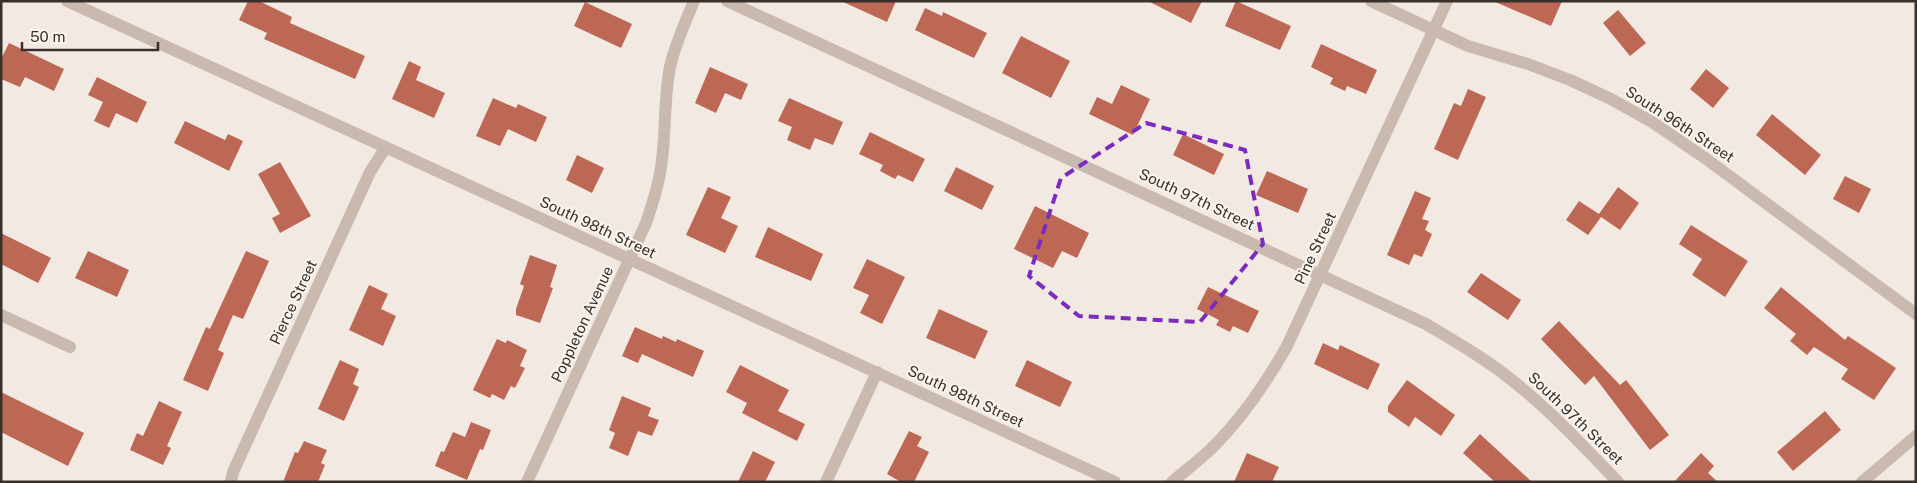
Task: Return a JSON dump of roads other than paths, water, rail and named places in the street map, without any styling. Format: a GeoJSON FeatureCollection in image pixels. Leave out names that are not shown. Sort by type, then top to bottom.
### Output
{"type":"FeatureCollection","features":[{"type":"Feature","properties":{"kind":"street","name":"South 98th Street"},"geometry":{"type":"LineString","coordinates":[[68,1],[1115,482]]}},
{"type":"Feature","properties":{"kind":"street","name":"Poppleton Avenue"},"geometry":{"type":"LineString","coordinates":[[527,482],[630,259],[656,195],[662,159],[670,67],[679,36],[694,1]]}},
{"type":"Feature","properties":{"kind":"street","name":"South 97th Street"},"geometry":{"type":"LineString","coordinates":[[727,1],[1426,324],[1505,375],[1550,412],[1618,482]]}},
{"type":"Feature","properties":{"kind":"street","name":"South 96th Street"},"geometry":{"type":"LineString","coordinates":[[1371,1],[1468,46],[1528,64],[1570,80],[1611,99],[1652,122],[1705,158],[1916,314]]}},
{"type":"Feature","properties":{"kind":"street","name":"Pine Street"},"geometry":{"type":"LineString","coordinates":[[1172,482],[1212,448],[1250,405],[1287,346],[1447,1]]}},
{"type":"Feature","properties":{"kind":"street","name":"Pierce Street"},"geometry":{"type":"LineString","coordinates":[[232,477],[370,172],[386,147]]}},
{"type":"Feature","properties":{"kind":"street"},"geometry":{"type":"LineString","coordinates":[[1,315],[70,347]]}},
{"type":"Feature","properties":{"kind":"street"},"geometry":{"type":"LineString","coordinates":[[826,482],[877,372]]}},
{"type":"Feature","properties":{"kind":"street"},"geometry":{"type":"LineString","coordinates":[[1862,482],[1916,436]]}}]}
